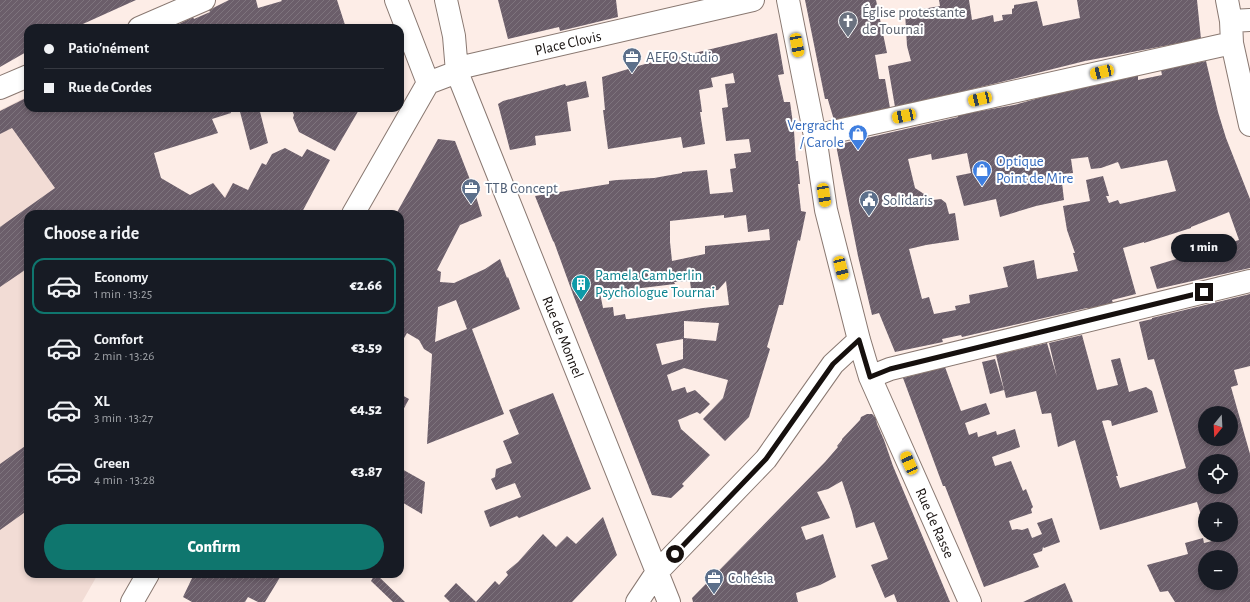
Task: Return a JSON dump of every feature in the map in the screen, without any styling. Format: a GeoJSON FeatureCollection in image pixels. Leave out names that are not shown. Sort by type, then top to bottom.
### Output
{"type":"FeatureCollection","features":[{"type":"Feature","properties":{"kind":"street"},"geometry":{"type":"LineString","coordinates":[[148,24],[204,0]]}},
{"type":"Feature","properties":{"kind":"street"},"geometry":{"type":"LineString","coordinates":[[355,210],[428,83],[396,0]]}},
{"type":"Feature","properties":{"kind":"street"},"geometry":{"type":"LineString","coordinates":[[446,0],[454,36],[457,72]]}},
{"type":"Feature","properties":{"kind":"street","name":"Place Clovis"},"geometry":{"type":"LineString","coordinates":[[428,83],[457,72],[467,66],[752,0]]}},
{"type":"Feature","properties":{"kind":"street","name":"Rue de Rasse"},"geometry":{"type":"LineString","coordinates":[[788,0],[815,136],[826,210],[859,340],[870,377],[970,602]]}},
{"type":"Feature","properties":{"kind":"street"},"geometry":{"type":"LineString","coordinates":[[1227,0],[1240,21],[1232,43],[1250,126]]}},
{"type":"Feature","properties":{"kind":"street"},"geometry":{"type":"LineString","coordinates":[[815,136],[1232,43]]}},
{"type":"Feature","properties":{"kind":"street","name":"Rue de Monnel"},"geometry":{"type":"LineString","coordinates":[[457,72],[669,602]]}},
{"type":"Feature","properties":{"kind":"street"},"geometry":{"type":"LineString","coordinates":[[0,88],[24,78]]}},
{"type":"Feature","properties":{"kind":"street"},"geometry":{"type":"LineString","coordinates":[[870,377],[890,369],[1250,281]]}},
{"type":"Feature","properties":{"kind":"street"},"geometry":{"type":"LineString","coordinates":[[637,602],[657,572],[766,459],[833,364],[859,340]]}},
{"type":"Feature","properties":{"kind":"street"},"geometry":{"type":"LineString","coordinates":[[132,602],[146,578]]}},
{"type":"Feature","properties":{"kind":"shaded area"},"geometry":{"type":"Polygon","coordinates":[[[24,98],[24,112],[35,112],[190,195],[214,183],[224,197],[233,183],[285,210],[24,210],[24,578],[96,578],[82,602],[0,602],[0,110],[24,98]]]}},
{"type":"Feature","properties":{"kind":"building"},"geometry":{"type":"Polygon","coordinates":[[[0,0],[136,0],[83,24],[24,24],[24,53],[0,67],[0,0]]]}},
{"type":"Feature","properties":{"kind":"building"},"geometry":{"type":"Polygon","coordinates":[[[229,0],[256,0],[258,8],[282,1],[281,0],[337,0],[345,24],[179,24],[193,17],[194,19],[210,12],[209,10],[229,0]]]}},
{"type":"Feature","properties":{"kind":"building"},"geometry":{"type":"Polygon","coordinates":[[[498,0],[616,0],[618,17],[560,31],[559,27],[508,39],[498,0]]]}},
{"type":"Feature","properties":{"kind":"building"},"geometry":{"type":"Polygon","coordinates":[[[805,0],[876,0],[887,53],[875,55],[879,79],[885,79],[890,108],[834,120],[828,99],[825,99],[805,0]]]}},
{"type":"Feature","properties":{"kind":"building"},"geometry":{"type":"Polygon","coordinates":[[[939,0],[969,0],[972,20],[993,15],[994,22],[1003,20],[1002,15],[1012,14],[1014,5],[1037,1],[1043,26],[1080,18],[1077,0],[1197,0],[1201,39],[1085,61],[965,91],[965,93],[895,107],[888,66],[911,61],[907,46],[905,12],[940,6],[939,0]]]}},
{"type":"Feature","properties":{"kind":"building"},"geometry":{"type":"Polygon","coordinates":[[[777,33],[784,74],[778,75],[784,102],[790,102],[796,161],[798,161],[800,184],[798,184],[801,211],[806,212],[783,305],[779,305],[767,347],[770,349],[749,417],[725,441],[703,419],[723,398],[728,380],[684,368],[667,375],[672,391],[685,387],[687,393],[695,390],[710,404],[700,414],[697,412],[678,420],[681,429],[710,455],[682,484],[684,486],[671,498],[652,495],[535,196],[609,184],[609,181],[654,178],[682,172],[707,170],[710,194],[733,192],[730,169],[736,168],[734,154],[751,152],[749,139],[726,141],[722,108],[728,107],[725,84],[735,83],[733,73],[711,78],[713,87],[699,90],[702,112],[700,112],[705,144],[683,148],[681,137],[608,149],[603,110],[605,110],[602,77],[678,55],[678,57],[777,33]],[[724,215],[670,221],[672,261],[705,254],[705,246],[770,240],[769,229],[748,232],[746,215],[724,218],[724,215]],[[690,281],[674,282],[675,284],[600,293],[603,308],[613,307],[614,316],[625,314],[626,319],[629,319],[729,305],[726,281],[718,290],[695,292],[691,289],[690,281]],[[684,321],[684,338],[716,341],[719,323],[684,321]],[[683,339],[656,344],[662,365],[683,359],[683,339]]]}},
{"type":"Feature","properties":{"kind":"building"},"geometry":{"type":"Polygon","coordinates":[[[1206,61],[1218,112],[1226,138],[1250,199],[1250,268],[1157,289],[1150,267],[1239,240],[1229,212],[1191,228],[1123,248],[1136,294],[1112,300],[1113,303],[1089,309],[1087,308],[962,337],[961,335],[942,339],[943,342],[895,352],[879,313],[872,315],[858,256],[836,145],[958,117],[958,115],[1014,105],[1078,87],[1138,75],[1138,80],[1162,75],[1161,70],[1206,61]],[[967,153],[932,160],[931,154],[908,159],[915,188],[933,200],[941,199],[946,203],[949,214],[955,213],[959,240],[909,249],[922,299],[929,297],[934,314],[956,310],[955,306],[970,303],[969,295],[1008,287],[1003,267],[1034,260],[1037,279],[1078,271],[1073,253],[1075,253],[1067,230],[1063,206],[1090,201],[1086,180],[1103,176],[1109,196],[1106,196],[1109,203],[1118,200],[1120,204],[1176,191],[1167,160],[1121,169],[1118,162],[1101,168],[1091,169],[1088,157],[1071,159],[1073,173],[1061,174],[1064,200],[1036,206],[1000,217],[996,199],[964,206],[956,176],[971,173],[967,153]]]}},
{"type":"Feature","properties":{"kind":"building"},"geometry":{"type":"Polygon","coordinates":[[[586,81],[589,97],[567,102],[571,131],[535,136],[536,145],[510,150],[498,104],[503,101],[565,84],[566,86],[586,81]]]}},
{"type":"Feature","properties":{"kind":"building"},"geometry":{"type":"Polygon","coordinates":[[[24,99],[24,112],[231,112],[212,119],[218,133],[154,153],[161,178],[190,195],[213,183],[225,198],[233,183],[248,190],[262,163],[266,165],[272,154],[285,148],[302,157],[307,149],[330,160],[303,210],[24,210],[24,271],[0,287],[0,227],[55,188],[12,128],[0,134],[0,111],[24,99]]]}},
{"type":"Feature","properties":{"kind":"building"},"geometry":{"type":"Polygon","coordinates":[[[240,112],[260,112],[268,143],[250,150],[240,112]]]}},
{"type":"Feature","properties":{"kind":"building"},"geometry":{"type":"Polygon","coordinates":[[[293,112],[358,112],[335,151],[299,132],[293,118],[293,112]]]}},
{"type":"Feature","properties":{"kind":"building"},"geometry":{"type":"Polygon","coordinates":[[[438,139],[455,141],[474,190],[482,216],[460,225],[437,270],[441,272],[440,282],[454,283],[485,269],[500,259],[520,309],[472,329],[504,414],[427,444],[432,354],[424,349],[419,340],[407,333],[404,338],[404,210],[398,210],[438,139]],[[456,300],[438,307],[435,342],[467,329],[456,300]]]}},
{"type":"Feature","properties":{"kind":"building"},"geometry":{"type":"Polygon","coordinates":[[[1250,294],[1250,366],[1234,370],[1238,385],[1231,387],[1236,406],[1198,406],[1198,446],[1238,446],[1238,412],[1250,454],[1250,602],[1175,602],[1168,591],[1160,592],[1147,565],[1188,554],[1185,543],[1198,539],[1198,542],[1204,543],[1238,542],[1238,502],[1198,502],[1198,505],[1197,502],[1100,530],[1075,440],[1058,447],[1051,413],[1042,414],[1036,391],[1006,398],[996,355],[1047,343],[1057,377],[1049,343],[1082,335],[1097,390],[1118,385],[1111,360],[1120,358],[1129,392],[1146,387],[1152,391],[1158,412],[1112,426],[1111,421],[1102,421],[1120,488],[1186,468],[1154,359],[1148,360],[1139,322],[1250,294]]]}},
{"type":"Feature","properties":{"kind":"building"},"geometry":{"type":"Polygon","coordinates":[[[995,359],[1004,390],[990,394],[982,362],[995,359]]]}},
{"type":"Feature","properties":{"kind":"building"},"geometry":{"type":"Polygon","coordinates":[[[945,367],[961,411],[986,403],[990,414],[965,423],[969,435],[977,432],[978,437],[996,431],[997,435],[1015,429],[1020,447],[992,457],[995,466],[1011,461],[1023,491],[1026,489],[1033,507],[1031,509],[1032,513],[1009,521],[1012,530],[1022,530],[1028,528],[1032,538],[1042,534],[1037,523],[1052,518],[1060,542],[1044,548],[1043,547],[1042,551],[1033,554],[1039,567],[984,587],[945,486],[943,486],[903,378],[945,367]]]}},
{"type":"Feature","properties":{"kind":"building"},"geometry":{"type":"Polygon","coordinates":[[[553,393],[591,489],[519,518],[517,516],[490,527],[484,511],[521,497],[515,483],[496,490],[491,479],[495,477],[496,469],[512,463],[503,441],[519,434],[509,410],[553,393]]]}},
{"type":"Feature","properties":{"kind":"building"},"geometry":{"type":"Polygon","coordinates":[[[404,396],[409,399],[404,408],[404,396]]]}},
{"type":"Feature","properties":{"kind":"building"},"geometry":{"type":"Polygon","coordinates":[[[867,414],[872,414],[876,418],[893,466],[950,602],[897,602],[894,594],[885,598],[871,565],[888,559],[874,522],[856,528],[842,481],[828,489],[817,492],[830,518],[801,527],[806,540],[823,534],[836,577],[820,585],[796,593],[798,602],[693,602],[692,598],[825,462],[861,417],[867,414]]]}},
{"type":"Feature","properties":{"kind":"building"},"geometry":{"type":"Polygon","coordinates":[[[24,447],[24,513],[0,530],[0,464],[24,447]]]}},
{"type":"Feature","properties":{"kind":"building"},"geometry":{"type":"Polygon","coordinates":[[[404,470],[425,482],[422,514],[404,503],[404,470]]]}},
{"type":"Feature","properties":{"kind":"building"},"geometry":{"type":"Polygon","coordinates":[[[603,517],[617,555],[572,602],[476,602],[495,581],[499,585],[508,575],[506,572],[518,562],[543,534],[556,547],[567,536],[576,544],[603,517]]]}},
{"type":"Feature","properties":{"kind":"building"},"geometry":{"type":"Polygon","coordinates":[[[192,578],[280,578],[265,602],[258,602],[248,597],[245,602],[192,602],[183,597],[192,578]]]}},
{"type":"Feature","properties":{"kind":"building"},"geometry":{"type":"Polygon","coordinates":[[[373,578],[380,578],[405,602],[393,602],[371,581],[373,578]]]}},
{"type":"Feature","properties":{"kind":"building"},"geometry":{"type":"Polygon","coordinates":[[[456,583],[476,602],[450,602],[444,596],[456,583]]]}},
{"type":"Feature","properties":{"kind":"building"},"geometry":{"type":"Polygon","coordinates":[[[1065,583],[1073,602],[1023,602],[1038,595],[1065,583]]]}},
{"type":"Feature","properties":{"kind":"place","name":"Église protestante de Tournai"},"geometry":{"type":"Point","coordinates":[848,38]}},
{"type":"Feature","properties":{"kind":"place","name":"AEFO Studio"},"geometry":{"type":"Point","coordinates":[632,74]}},
{"type":"Feature","properties":{"kind":"place","name":"Vergracht / Carole"},"geometry":{"type":"Point","coordinates":[858,151]}},
{"type":"Feature","properties":{"kind":"place","name":"Optique Point de Mire"},"geometry":{"type":"Point","coordinates":[982,187]}},
{"type":"Feature","properties":{"kind":"place","name":"TTB Concept"},"geometry":{"type":"Point","coordinates":[471,205]}},
{"type":"Feature","properties":{"kind":"place","name":"Solidaris"},"geometry":{"type":"Point","coordinates":[869,217]}},
{"type":"Feature","properties":{"kind":"place","name":"Pamela Camberlin Psychologue Tournai"},"geometry":{"type":"Point","coordinates":[581,301]}},
{"type":"Feature","properties":{"kind":"place","name":"Cohésia"},"geometry":{"type":"Point","coordinates":[714,595]}},
{"type":"Feature","properties":{"kind":"route"},"geometry":{"type":"LineString","coordinates":[[675,554],[766,459],[833,364],[859,340],[870,377],[890,369],[1204,292]]}}]}
